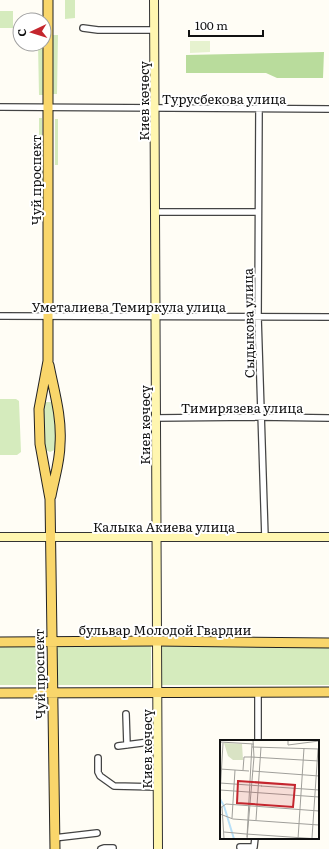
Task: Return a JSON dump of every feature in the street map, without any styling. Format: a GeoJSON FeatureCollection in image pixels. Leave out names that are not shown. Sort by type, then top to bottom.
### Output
{"type":"FeatureCollection","features":[{"type":"Feature","properties":{"kind":"main road","name":"Чуй проспект"},"geometry":{"type":"LineString","coordinates":[[48,0],[48,361],[39,409],[39,418],[42,458],[50,499],[55,849]]}},
{"type":"Feature","properties":{"kind":"main road","name":"Киев көчөсү"},"geometry":{"type":"LineString","coordinates":[[154,0],[158,849]]}},
{"type":"Feature","properties":{"kind":"main road","name":"Чуй проспект"},"geometry":{"type":"LineString","coordinates":[[48,361],[59,409],[60,444],[59,458],[50,499]]}},
{"type":"Feature","properties":{"kind":"main road","name":"Калыка Акиева улица"},"geometry":{"type":"LineString","coordinates":[[0,537],[329,537]]}},
{"type":"Feature","properties":{"kind":"main road","name":"бульвар Молодой Гвардии"},"geometry":{"type":"LineString","coordinates":[[0,642],[156,641],[329,643]]}},
{"type":"Feature","properties":{"kind":"main road"},"geometry":{"type":"LineString","coordinates":[[0,693],[329,692]]}},
{"type":"Feature","properties":{"kind":"street"},"geometry":{"type":"LineString","coordinates":[[83,28],[98,30],[154,30]]}},
{"type":"Feature","properties":{"kind":"street","name":"Турусбекова улица"},"geometry":{"type":"LineString","coordinates":[[0,107],[329,109]]}},
{"type":"Feature","properties":{"kind":"street","name":"Сыдыкова улица"},"geometry":{"type":"LineString","coordinates":[[259,108],[258,317],[262,417],[264,538]]}},
{"type":"Feature","properties":{"kind":"street"},"geometry":{"type":"LineString","coordinates":[[155,212],[258,212]]}},
{"type":"Feature","properties":{"kind":"street","name":"Уметалиева Темиркула улица"},"geometry":{"type":"LineString","coordinates":[[0,316],[329,317]]}},
{"type":"Feature","properties":{"kind":"street","name":"Тимирязева улица"},"geometry":{"type":"LineString","coordinates":[[156,418],[329,418]]}},
{"type":"Feature","properties":{"kind":"street"},"geometry":{"type":"LineString","coordinates":[[258,692],[258,740]]}},
{"type":"Feature","properties":{"kind":"street"},"geometry":{"type":"LineString","coordinates":[[126,714],[128,745]]}},
{"type":"Feature","properties":{"kind":"street"},"geometry":{"type":"LineString","coordinates":[[118,746],[158,742]]}},
{"type":"Feature","properties":{"kind":"street"},"geometry":{"type":"LineString","coordinates":[[98,758],[98,772],[100,776],[114,786],[158,787]]}},
{"type":"Feature","properties":{"kind":"street"},"geometry":{"type":"LineString","coordinates":[[54,838],[97,833]]}},
{"type":"Feature","properties":{"kind":"street"},"geometry":{"type":"LineString","coordinates":[[240,847],[254,847],[255,839]]}},
{"type":"Feature","properties":{"kind":"street"},"geometry":{"type":"LineString","coordinates":[[101,849],[112,848]]}},
{"type":"Feature","properties":{"kind":"green space"},"geometry":{"type":"Polygon","coordinates":[[[65,0],[75,0],[75,18],[65,19],[65,0]]]}},
{"type":"Feature","properties":{"kind":"green space"},"geometry":{"type":"Polygon","coordinates":[[[0,11],[13,11],[12,28],[0,28],[0,11]]]}},
{"type":"Feature","properties":{"kind":"green space"},"geometry":{"type":"Polygon","coordinates":[[[52,35],[58,35],[57,94],[52,94],[52,35]]]}},
{"type":"Feature","properties":{"kind":"green space"},"geometry":{"type":"Polygon","coordinates":[[[190,41],[210,41],[210,52],[190,53],[190,41]]]}},
{"type":"Feature","properties":{"kind":"green space"},"geometry":{"type":"Polygon","coordinates":[[[38,52],[43,52],[43,95],[39,95],[38,52]]]}},
{"type":"Feature","properties":{"kind":"green space"},"geometry":{"type":"Polygon","coordinates":[[[324,52],[323,78],[277,78],[266,73],[186,73],[186,55],[324,52]]]}},
{"type":"Feature","properties":{"kind":"green space"},"geometry":{"type":"Polygon","coordinates":[[[39,118],[42,118],[43,200],[39,200],[39,118]]]}},
{"type":"Feature","properties":{"kind":"green space"},"geometry":{"type":"Polygon","coordinates":[[[55,119],[58,119],[58,165],[55,165],[55,119]]]}},
{"type":"Feature","properties":{"kind":"green space"},"geometry":{"type":"Polygon","coordinates":[[[0,399],[16,399],[19,401],[21,452],[17,455],[0,455],[0,399]]]}},
{"type":"Feature","properties":{"kind":"green space"},"geometry":{"type":"Polygon","coordinates":[[[46,402],[51,402],[55,405],[57,449],[50,452],[44,449],[43,405],[46,402]]]}},
{"type":"Feature","properties":{"kind":"green space"},"geometry":{"type":"Polygon","coordinates":[[[0,645],[44,645],[44,685],[0,685],[0,645]]]}},
{"type":"Feature","properties":{"kind":"green space"},"geometry":{"type":"Polygon","coordinates":[[[57,645],[151,645],[151,685],[57,685],[57,645]]]}},
{"type":"Feature","properties":{"kind":"green space"},"geometry":{"type":"Polygon","coordinates":[[[161,645],[329,645],[329,685],[161,685],[161,645]]]}}]}
